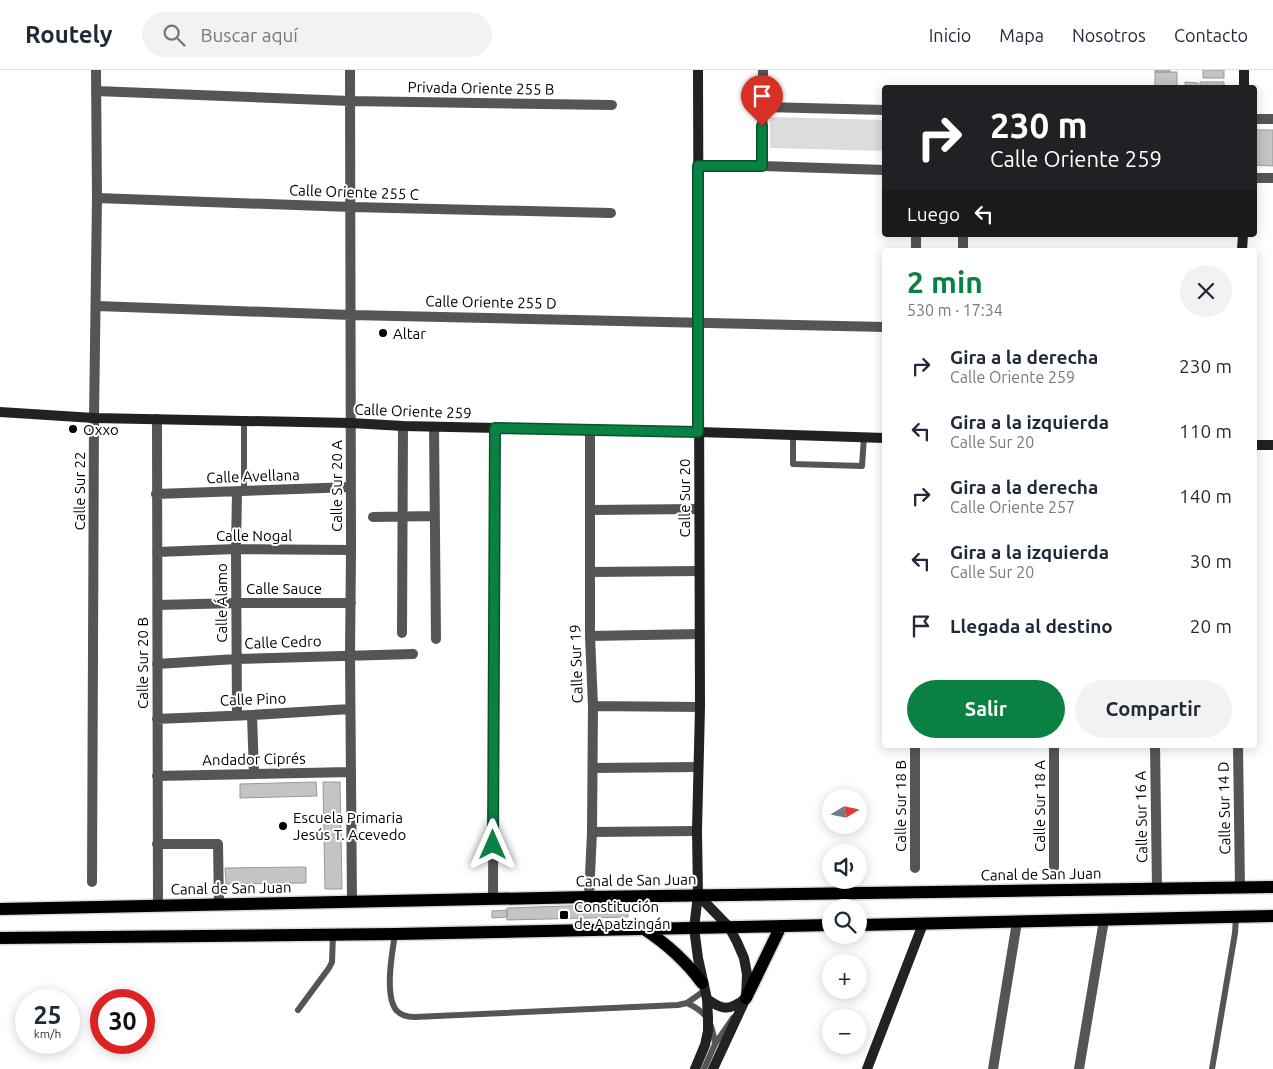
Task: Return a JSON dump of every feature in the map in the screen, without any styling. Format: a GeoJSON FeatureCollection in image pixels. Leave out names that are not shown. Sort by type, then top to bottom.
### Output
{"type":"FeatureCollection","features":[{"type":"Feature","properties":{"kind":"main road","name":"Canal de San Juan"},"geometry":{"type":"LineString","coordinates":[[0,909],[698,895],[1273,887]]}},
{"type":"Feature","properties":{"kind":"main road"},"geometry":{"type":"LineString","coordinates":[[867,925],[1273,916]]}},
{"type":"Feature","properties":{"kind":"main road"},"geometry":{"type":"LineString","coordinates":[[0,938],[333,935],[822,925]]}},
{"type":"Feature","properties":{"kind":"main road"},"geometry":{"type":"LineString","coordinates":[[746,998],[781,926]]}},
{"type":"Feature","properties":{"kind":"main road"},"geometry":{"type":"LineString","coordinates":[[644,929],[670,948],[693,970],[704,991]]}},
{"type":"Feature","properties":{"kind":"street","name":"Calle Sur 22"},"geometry":{"type":"LineString","coordinates":[[92,882],[97,198],[96,70]]}},
{"type":"Feature","properties":{"kind":"street","name":"Calle Sur 20 A"},"geometry":{"type":"LineString","coordinates":[[350,70],[350,710],[352,902]]}},
{"type":"Feature","properties":{"kind":"street","name":"Calle Sur 20"},"geometry":{"type":"LineString","coordinates":[[695,1069],[705,1045],[708,1031],[708,1018],[694,928],[698,895],[697,831],[700,707],[698,70]]}},
{"type":"Feature","properties":{"kind":"street"},"geometry":{"type":"LineString","coordinates":[[762,166],[763,70]]}},
{"type":"Feature","properties":{"kind":"street"},"geometry":{"type":"LineString","coordinates":[[1244,70],[1244,85]]}},
{"type":"Feature","properties":{"kind":"street","name":"Privada Oriente 255 B"},"geometry":{"type":"LineString","coordinates":[[96,91],[350,101],[612,105]]}},
{"type":"Feature","properties":{"kind":"street"},"geometry":{"type":"LineString","coordinates":[[762,107],[882,110]]}},
{"type":"Feature","properties":{"kind":"street"},"geometry":{"type":"LineString","coordinates":[[1257,119],[1273,119]]}},
{"type":"Feature","properties":{"kind":"street"},"geometry":{"type":"LineString","coordinates":[[698,166],[882,170]]}},
{"type":"Feature","properties":{"kind":"street"},"geometry":{"type":"LineString","coordinates":[[1257,178],[1273,178]]}},
{"type":"Feature","properties":{"kind":"street","name":"Calle Oriente 255 C"},"geometry":{"type":"LineString","coordinates":[[97,198],[351,207],[611,213]]}},
{"type":"Feature","properties":{"kind":"street","name":"Calle Oriente 255 D"},"geometry":{"type":"LineString","coordinates":[[96,306],[882,327]]}},
{"type":"Feature","properties":{"kind":"street","name":"Calle Oriente 259"},"geometry":{"type":"LineString","coordinates":[[0,412],[94,418],[351,423],[434,427],[882,438]]}},
{"type":"Feature","properties":{"kind":"street","name":"Calle Sur 20 B"},"geometry":{"type":"LineString","coordinates":[[157,419],[158,906]]}},
{"type":"Feature","properties":{"kind":"street"},"geometry":{"type":"LineString","coordinates":[[402,426],[402,633]]}},
{"type":"Feature","properties":{"kind":"street"},"geometry":{"type":"LineString","coordinates":[[434,427],[436,639]]}},
{"type":"Feature","properties":{"kind":"street"},"geometry":{"type":"LineString","coordinates":[[493,899],[495,428]]}},
{"type":"Feature","properties":{"kind":"street","name":"Calle Sur 19"},"geometry":{"type":"LineString","coordinates":[[589,897],[593,768],[590,636],[590,431]]}},
{"type":"Feature","properties":{"kind":"street"},"geometry":{"type":"LineString","coordinates":[[1257,445],[1273,445]]}},
{"type":"Feature","properties":{"kind":"street","name":"Calle Avellana"},"geometry":{"type":"LineString","coordinates":[[156,494],[351,487]]}},
{"type":"Feature","properties":{"kind":"street","name":"Calle Álamo"},"geometry":{"type":"LineString","coordinates":[[237,715],[236,549],[240,492]]}},
{"type":"Feature","properties":{"kind":"street"},"geometry":{"type":"LineString","coordinates":[[590,510],[699,509]]}},
{"type":"Feature","properties":{"kind":"street"},"geometry":{"type":"LineString","coordinates":[[373,517],[435,516]]}},
{"type":"Feature","properties":{"kind":"street","name":"Calle Nogal"},"geometry":{"type":"LineString","coordinates":[[157,552],[236,549],[351,550]]}},
{"type":"Feature","properties":{"kind":"street"},"geometry":{"type":"LineString","coordinates":[[590,572],[699,571]]}},
{"type":"Feature","properties":{"kind":"street","name":"Calle Sauce"},"geometry":{"type":"LineString","coordinates":[[158,605],[351,603]]}},
{"type":"Feature","properties":{"kind":"street"},"geometry":{"type":"LineString","coordinates":[[590,636],[699,634]]}},
{"type":"Feature","properties":{"kind":"street","name":"Calle Cedro"},"geometry":{"type":"LineString","coordinates":[[157,664],[236,659],[413,654]]}},
{"type":"Feature","properties":{"kind":"street"},"geometry":{"type":"LineString","coordinates":[[593,706],[700,707]]}},
{"type":"Feature","properties":{"kind":"street","name":"Calle Pino"},"geometry":{"type":"LineString","coordinates":[[157,719],[350,710]]}},
{"type":"Feature","properties":{"kind":"street"},"geometry":{"type":"LineString","coordinates":[[252,715],[254,774]]}},
{"type":"Feature","properties":{"kind":"street","name":"Calle Sur 18 B"},"geometry":{"type":"LineString","coordinates":[[915,748],[915,868]]}},
{"type":"Feature","properties":{"kind":"street","name":"Calle Sur 18 A"},"geometry":{"type":"LineString","coordinates":[[1054,748],[1054,868]]}},
{"type":"Feature","properties":{"kind":"street","name":"Calle Sur 16 A"},"geometry":{"type":"LineString","coordinates":[[1155,748],[1157,889]]}},
{"type":"Feature","properties":{"kind":"street","name":"Calle Sur 14 D"},"geometry":{"type":"LineString","coordinates":[[1238,748],[1240,888]]}},
{"type":"Feature","properties":{"kind":"street"},"geometry":{"type":"LineString","coordinates":[[593,768],[698,768]]}},
{"type":"Feature","properties":{"kind":"street","name":"Andador Ciprés"},"geometry":{"type":"LineString","coordinates":[[157,776],[351,772]]}},
{"type":"Feature","properties":{"kind":"street"},"geometry":{"type":"LineString","coordinates":[[592,832],[697,831]]}},
{"type":"Feature","properties":{"kind":"street"},"geometry":{"type":"LineString","coordinates":[[157,844],[218,844],[218,904]]}},
{"type":"Feature","properties":{"kind":"street"},"geometry":{"type":"LineString","coordinates":[[698,895],[729,927],[744,958],[747,974],[746,998],[713,1069]]}},
{"type":"Feature","properties":{"kind":"street"},"geometry":{"type":"LineString","coordinates":[[1079,1069],[1104,920]]}},
{"type":"Feature","properties":{"kind":"street"},"geometry":{"type":"LineString","coordinates":[[993,1069],[1017,922]]}},
{"type":"Feature","properties":{"kind":"street"},"geometry":{"type":"LineString","coordinates":[[867,1069],[924,924]]}},
{"type":"Feature","properties":{"kind":"street"},"geometry":{"type":"LineString","coordinates":[[704,991],[715,1006],[723,1009],[735,1006],[746,998]]}},
{"type":"Feature","properties":{"kind":"lane","name":"Calle Álamo"},"geometry":{"type":"LineString","coordinates":[[240,492],[244,421]]}},
{"type":"Feature","properties":{"kind":"lane"},"geometry":{"type":"LineString","coordinates":[[793,436],[793,464],[862,466],[864,438]]}},
{"type":"Feature","properties":{"kind":"lane"},"geometry":{"type":"LineString","coordinates":[[1212,1069],[1236,933],[1236,917]]}},
{"type":"Feature","properties":{"kind":"lane"},"geometry":{"type":"LineString","coordinates":[[394,934],[389,979],[392,1001],[397,1011],[405,1016],[678,1005],[687,1003],[704,991]]}},
{"type":"Feature","properties":{"kind":"lane"},"geometry":{"type":"LineString","coordinates":[[298,1010],[332,962],[333,935]]}},
{"type":"Feature","properties":{"kind":"lane"},"geometry":{"type":"LineString","coordinates":[[704,1069],[715,1044],[746,998]]}},
{"type":"Feature","properties":{"kind":"lane"},"geometry":{"type":"LineString","coordinates":[[687,1003],[698,1009],[708,1018],[714,1030],[715,1044]]}},
{"type":"Feature","properties":{"kind":"shaded area"},"geometry":{"type":"Polygon","coordinates":[[[770,117],[882,120],[882,151],[770,148],[770,117]]]}},
{"type":"Feature","properties":{"kind":"building"},"geometry":{"type":"Polygon","coordinates":[[[1155,70],[1170,70],[1170,72],[1155,72],[1155,70]]]}},
{"type":"Feature","properties":{"kind":"building"},"geometry":{"type":"Polygon","coordinates":[[[1203,70],[1224,70],[1224,78],[1203,78],[1203,70]]]}},
{"type":"Feature","properties":{"kind":"building"},"geometry":{"type":"Polygon","coordinates":[[[1155,72],[1177,72],[1177,85],[1155,85],[1155,72]]]}},
{"type":"Feature","properties":{"kind":"building"},"geometry":{"type":"Polygon","coordinates":[[[1185,82],[1198,83],[1198,85],[1185,85],[1185,82]]]}},
{"type":"Feature","properties":{"kind":"building"},"geometry":{"type":"Polygon","coordinates":[[[1200,82],[1224,82],[1224,85],[1200,85],[1200,82]]]}},
{"type":"Feature","properties":{"kind":"building"},"geometry":{"type":"Polygon","coordinates":[[[1257,130],[1273,130],[1273,166],[1257,165],[1257,130]]]}},
{"type":"Feature","properties":{"kind":"building"},"geometry":{"type":"Polygon","coordinates":[[[316,782],[317,796],[240,798],[240,784],[316,782]]]}},
{"type":"Feature","properties":{"kind":"building"},"geometry":{"type":"Polygon","coordinates":[[[323,782],[340,782],[342,889],[325,889],[323,782]]]}},
{"type":"Feature","properties":{"kind":"building"},"geometry":{"type":"Polygon","coordinates":[[[306,867],[306,883],[226,884],[225,868],[306,867]]]}},
{"type":"Feature","properties":{"kind":"building"},"geometry":{"type":"Polygon","coordinates":[[[627,904],[628,917],[507,920],[507,908],[627,904]]]}},
{"type":"Feature","properties":{"kind":"building"},"geometry":{"type":"Polygon","coordinates":[[[507,910],[507,917],[492,918],[492,911],[507,910]]]}},
{"type":"Feature","properties":{"kind":"place","name":"Altar"},"geometry":{"type":"Point","coordinates":[383,333]}},
{"type":"Feature","properties":{"kind":"place","name":"Oxxo"},"geometry":{"type":"Point","coordinates":[73,429]}},
{"type":"Feature","properties":{"kind":"place","name":"Escuela Primaria Jesús T. Acevedo"},"geometry":{"type":"Point","coordinates":[283,826]}},
{"type":"Feature","properties":{"kind":"place","name":"Constitución de Apatzingán"},"geometry":{"type":"Point","coordinates":[564,915]}},
{"type":"Feature","properties":{"kind":"route"},"geometry":{"type":"LineString","coordinates":[[493,845],[495,428],[698,432],[698,166],[762,166],[762,126]]}}]}
